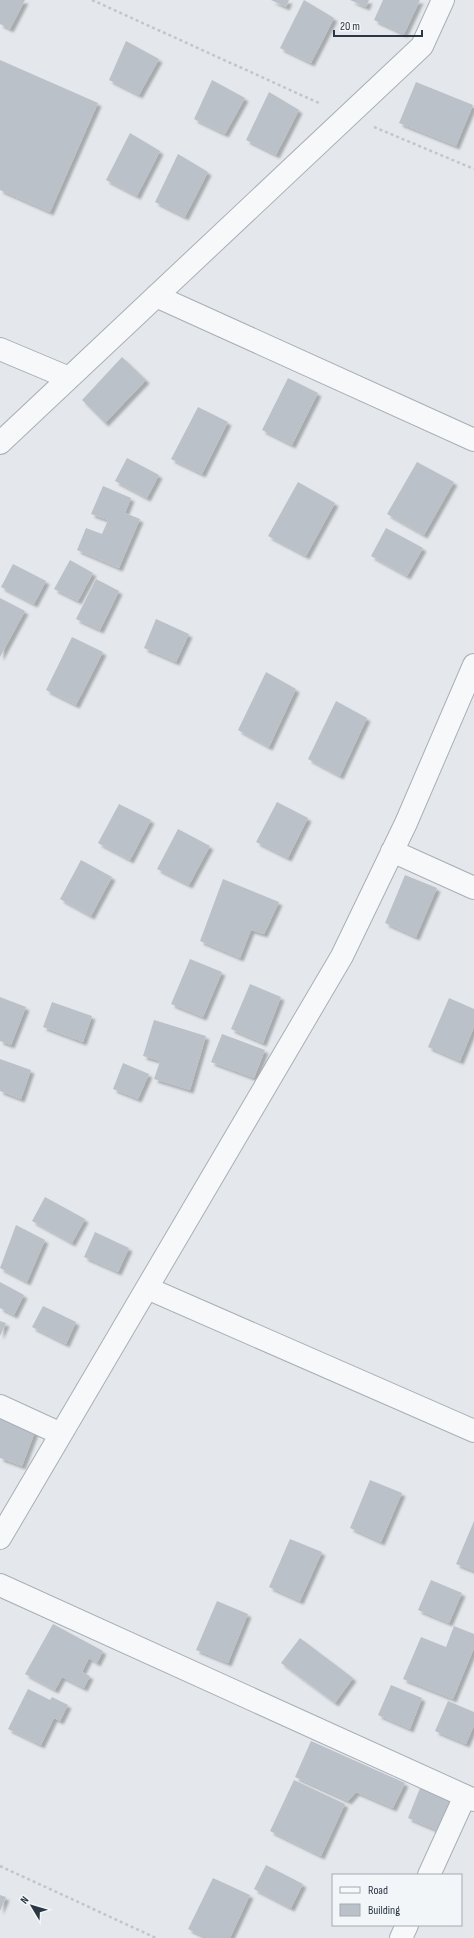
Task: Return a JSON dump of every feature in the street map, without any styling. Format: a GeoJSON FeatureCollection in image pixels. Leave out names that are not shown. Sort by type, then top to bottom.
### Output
{"type":"FeatureCollection","features":[{"type":"Feature","properties":{"kind":"street"},"geometry":{"type":"LineString","coordinates":[[0,443],[422,46],[443,0]]}},
{"type":"Feature","properties":{"kind":"street"},"geometry":{"type":"LineString","coordinates":[[156,296],[474,440]]}},
{"type":"Feature","properties":{"kind":"street"},"geometry":{"type":"LineString","coordinates":[[0,349],[69,378]]}},
{"type":"Feature","properties":{"kind":"street"},"geometry":{"type":"LineString","coordinates":[[0,1538],[342,956],[392,851],[474,666]]}},
{"type":"Feature","properties":{"kind":"street"},"geometry":{"type":"LineString","coordinates":[[392,851],[474,888]]}},
{"type":"Feature","properties":{"kind":"street"},"geometry":{"type":"LineString","coordinates":[[147,1288],[474,1431]]}},
{"type":"Feature","properties":{"kind":"street"},"geometry":{"type":"LineString","coordinates":[[0,1406],[61,1434]]}},
{"type":"Feature","properties":{"kind":"street"},"geometry":{"type":"LineString","coordinates":[[0,1584],[469,1798],[430,1874]]}},
{"type":"Feature","properties":{"kind":"street"},"geometry":{"type":"LineString","coordinates":[[401,1938],[407,1926]]}},
{"type":"Feature","properties":{"kind":"path"},"geometry":{"type":"LineString","coordinates":[[92,0],[348,116],[474,169]]}},
{"type":"Feature","properties":{"kind":"path"},"geometry":{"type":"LineString","coordinates":[[0,1866],[156,1938]]}},
{"type":"Feature","properties":{"kind":"building"},"geometry":{"type":"Polygon","coordinates":[[[0,0],[25,0],[10,29],[0,24],[0,0]]]}},
{"type":"Feature","properties":{"kind":"building"},"geometry":{"type":"Polygon","coordinates":[[[271,0],[289,0],[286,7],[271,0]]]}},
{"type":"Feature","properties":{"kind":"building"},"geometry":{"type":"Polygon","coordinates":[[[304,0],[334,18],[311,63],[280,48],[304,0]]]}},
{"type":"Feature","properties":{"kind":"building"},"geometry":{"type":"Polygon","coordinates":[[[350,0],[369,0],[366,7],[350,0]]]}},
{"type":"Feature","properties":{"kind":"building"},"geometry":{"type":"Polygon","coordinates":[[[383,0],[420,0],[404,34],[374,20],[383,0]]]}},
{"type":"Feature","properties":{"kind":"building"},"geometry":{"type":"Polygon","coordinates":[[[126,41],[159,59],[139,95],[109,80],[126,41]]]}},
{"type":"Feature","properties":{"kind":"building"},"geometry":{"type":"Polygon","coordinates":[[[0,60],[98,103],[50,212],[0,190],[0,60]]]}},
{"type":"Feature","properties":{"kind":"building"},"geometry":{"type":"Polygon","coordinates":[[[212,80],[245,98],[225,134],[194,119],[212,80]]]}},
{"type":"Feature","properties":{"kind":"building"},"geometry":{"type":"Polygon","coordinates":[[[416,82],[473,105],[456,146],[399,123],[416,82]]]}},
{"type":"Feature","properties":{"kind":"building"},"geometry":{"type":"Polygon","coordinates":[[[269,92],[299,110],[276,155],[246,140],[269,92]]]}},
{"type":"Feature","properties":{"kind":"building"},"geometry":{"type":"Polygon","coordinates":[[[130,133],[160,151],[137,196],[106,180],[130,133]]]}},
{"type":"Feature","properties":{"kind":"building"},"geometry":{"type":"Polygon","coordinates":[[[178,154],[208,172],[185,217],[155,202],[178,154]]]}},
{"type":"Feature","properties":{"kind":"building"},"geometry":{"type":"Polygon","coordinates":[[[122,357],[146,380],[105,423],[82,400],[122,357]]]}},
{"type":"Feature","properties":{"kind":"building"},"geometry":{"type":"Polygon","coordinates":[[[288,378],[318,393],[292,445],[262,430],[288,378]]]}},
{"type":"Feature","properties":{"kind":"building"},"geometry":{"type":"Polygon","coordinates":[[[198,407],[228,422],[202,474],[171,459],[198,407]]]}},
{"type":"Feature","properties":{"kind":"building"},"geometry":{"type":"Polygon","coordinates":[[[127,458],[159,475],[147,498],[115,481],[127,458]]]}},
{"type":"Feature","properties":{"kind":"building"},"geometry":{"type":"Polygon","coordinates":[[[417,462],[454,482],[424,535],[387,514],[417,462]]]}},
{"type":"Feature","properties":{"kind":"building"},"geometry":{"type":"Polygon","coordinates":[[[298,482],[335,503],[306,556],[268,536],[298,482]]]}},
{"type":"Feature","properties":{"kind":"building"},"geometry":{"type":"Polygon","coordinates":[[[103,486],[131,498],[125,513],[140,519],[119,568],[77,550],[86,528],[102,534],[108,520],[91,514],[103,486]]]}},
{"type":"Feature","properties":{"kind":"building"},"geometry":{"type":"Polygon","coordinates":[[[386,528],[423,548],[407,576],[371,556],[386,528]]]}},
{"type":"Feature","properties":{"kind":"building"},"geometry":{"type":"Polygon","coordinates":[[[70,560],[93,573],[78,601],[54,589],[70,560]]]}},
{"type":"Feature","properties":{"kind":"building"},"geometry":{"type":"Polygon","coordinates":[[[13,564],[46,581],[34,604],[1,587],[13,564]]]}},
{"type":"Feature","properties":{"kind":"building"},"geometry":{"type":"Polygon","coordinates":[[[96,579],[119,591],[100,630],[76,619],[96,579]]]}},
{"type":"Feature","properties":{"kind":"building"},"geometry":{"type":"Polygon","coordinates":[[[0,598],[25,611],[0,657],[0,598]]]}},
{"type":"Feature","properties":{"kind":"building"},"geometry":{"type":"Polygon","coordinates":[[[156,619],[189,634],[176,662],[144,648],[156,619]]]}},
{"type":"Feature","properties":{"kind":"building"},"geometry":{"type":"Polygon","coordinates":[[[72,637],[103,652],[76,705],[46,690],[72,637]]]}},
{"type":"Feature","properties":{"kind":"building"},"geometry":{"type":"Polygon","coordinates":[[[266,672],[296,689],[269,747],[238,730],[266,672]]]}},
{"type":"Feature","properties":{"kind":"building"},"geometry":{"type":"Polygon","coordinates":[[[336,701],[367,718],[340,776],[308,759],[336,701]]]}},
{"type":"Feature","properties":{"kind":"building"},"geometry":{"type":"Polygon","coordinates":[[[277,802],[308,818],[288,858],[256,842],[277,802]]]}},
{"type":"Feature","properties":{"kind":"building"},"geometry":{"type":"Polygon","coordinates":[[[119,804],[151,820],[130,860],[98,843],[119,804]]]}},
{"type":"Feature","properties":{"kind":"building"},"geometry":{"type":"Polygon","coordinates":[[[178,829],[210,846],[189,885],[157,869],[178,829]]]}},
{"type":"Feature","properties":{"kind":"building"},"geometry":{"type":"Polygon","coordinates":[[[81,860],[112,877],[91,916],[60,899],[81,860]]]}},
{"type":"Feature","properties":{"kind":"building"},"geometry":{"type":"Polygon","coordinates":[[[405,875],[437,888],[416,937],[385,923],[405,875]]]}},
{"type":"Feature","properties":{"kind":"building"},"geometry":{"type":"Polygon","coordinates":[[[223,879],[279,902],[264,934],[251,930],[240,958],[200,941],[223,879]]]}},
{"type":"Feature","properties":{"kind":"building"},"geometry":{"type":"Polygon","coordinates":[[[190,959],[222,972],[203,1017],[171,1004],[190,959]]]}},
{"type":"Feature","properties":{"kind":"building"},"geometry":{"type":"Polygon","coordinates":[[[250,984],[281,997],[263,1043],[231,1029],[250,984]]]}},
{"type":"Feature","properties":{"kind":"building"},"geometry":{"type":"Polygon","coordinates":[[[0,997],[26,1007],[11,1045],[0,1041],[0,997]]]}},
{"type":"Feature","properties":{"kind":"building"},"geometry":{"type":"Polygon","coordinates":[[[449,998],[474,1009],[474,1027],[460,1061],[428,1047],[449,998]]]}},
{"type":"Feature","properties":{"kind":"building"},"geometry":{"type":"Polygon","coordinates":[[[52,1002],[92,1016],[83,1042],[43,1027],[52,1002]]]}},
{"type":"Feature","properties":{"kind":"building"},"geometry":{"type":"Polygon","coordinates":[[[154,1020],[206,1036],[190,1090],[154,1079],[160,1061],[143,1056],[154,1020]]]}},
{"type":"Feature","properties":{"kind":"building"},"geometry":{"type":"Polygon","coordinates":[[[222,1034],[265,1050],[254,1078],[211,1062],[222,1034]]]}},
{"type":"Feature","properties":{"kind":"building"},"geometry":{"type":"Polygon","coordinates":[[[0,1059],[31,1070],[21,1099],[0,1091],[0,1059]]]}},
{"type":"Feature","properties":{"kind":"building"},"geometry":{"type":"Polygon","coordinates":[[[123,1063],[149,1074],[138,1099],[113,1089],[123,1063]]]}},
{"type":"Feature","properties":{"kind":"building"},"geometry":{"type":"Polygon","coordinates":[[[45,1197],[85,1219],[72,1243],[32,1221],[45,1197]]]}},
{"type":"Feature","properties":{"kind":"building"},"geometry":{"type":"Polygon","coordinates":[[[16,1225],[45,1240],[27,1282],[0,1268],[16,1225]]]}},
{"type":"Feature","properties":{"kind":"building"},"geometry":{"type":"Polygon","coordinates":[[[95,1232],[129,1248],[118,1272],[84,1257],[95,1232]]]}},
{"type":"Feature","properties":{"kind":"building"},"geometry":{"type":"Polygon","coordinates":[[[0,1282],[24,1295],[14,1315],[0,1308],[0,1282]]]}},
{"type":"Feature","properties":{"kind":"building"},"geometry":{"type":"Polygon","coordinates":[[[43,1306],[76,1322],[66,1344],[32,1327],[43,1306]]]}},
{"type":"Feature","properties":{"kind":"building"},"geometry":{"type":"Polygon","coordinates":[[[0,1321],[6,1323],[0,1336],[0,1321]]]}},
{"type":"Feature","properties":{"kind":"building"},"geometry":{"type":"Polygon","coordinates":[[[0,1415],[36,1429],[22,1466],[0,1458],[0,1415]]]}},
{"type":"Feature","properties":{"kind":"building"},"geometry":{"type":"Polygon","coordinates":[[[370,1480],[402,1493],[381,1542],[350,1528],[370,1480]]]}},
{"type":"Feature","properties":{"kind":"building"},"geometry":{"type":"Polygon","coordinates":[[[474,1521],[474,1571],[456,1564],[474,1521]]]}},
{"type":"Feature","properties":{"kind":"building"},"geometry":{"type":"Polygon","coordinates":[[[290,1539],[322,1552],[300,1601],[269,1587],[290,1539]]]}},
{"type":"Feature","properties":{"kind":"building"},"geometry":{"type":"Polygon","coordinates":[[[431,1580],[462,1593],[449,1623],[418,1610],[431,1580]]]}},
{"type":"Feature","properties":{"kind":"building"},"geometry":{"type":"Polygon","coordinates":[[[217,1601],[248,1614],[228,1663],[196,1650],[217,1601]]]}},
{"type":"Feature","properties":{"kind":"building"},"geometry":{"type":"Polygon","coordinates":[[[53,1624],[103,1651],[97,1663],[89,1658],[82,1672],[90,1676],[84,1688],[62,1677],[55,1690],[25,1674],[53,1624]]]}},
{"type":"Feature","properties":{"kind":"building"},"geometry":{"type":"Polygon","coordinates":[[[454,1626],[474,1634],[474,1648],[453,1699],[403,1679],[421,1637],[446,1647],[454,1626]]]}},
{"type":"Feature","properties":{"kind":"building"},"geometry":{"type":"Polygon","coordinates":[[[300,1638],[353,1678],[335,1703],[281,1663],[300,1638]]]}},
{"type":"Feature","properties":{"kind":"building"},"geometry":{"type":"Polygon","coordinates":[[[391,1685],[422,1698],[410,1729],[378,1715],[391,1685]]]}},
{"type":"Feature","properties":{"kind":"building"},"geometry":{"type":"Polygon","coordinates":[[[28,1689],[50,1700],[52,1697],[68,1705],[60,1721],[54,1718],[41,1745],[8,1729],[28,1689]]]}},
{"type":"Feature","properties":{"kind":"building"},"geometry":{"type":"Polygon","coordinates":[[[448,1701],[474,1712],[474,1725],[466,1744],[435,1731],[448,1701]]]}},
{"type":"Feature","properties":{"kind":"building"},"geometry":{"type":"Polygon","coordinates":[[[311,1741],[405,1783],[393,1808],[356,1792],[348,1801],[295,1777],[311,1741]]]}},
{"type":"Feature","properties":{"kind":"building"},"geometry":{"type":"Polygon","coordinates":[[[294,1780],[345,1804],[321,1856],[270,1831],[294,1780]]]}},
{"type":"Feature","properties":{"kind":"building"},"geometry":{"type":"Polygon","coordinates":[[[420,1788],[451,1801],[439,1831],[408,1818],[420,1788]]]}},
{"type":"Feature","properties":{"kind":"building"},"geometry":{"type":"Polygon","coordinates":[[[266,1865],[303,1884],[291,1908],[254,1889],[266,1865]]]}},
{"type":"Feature","properties":{"kind":"building"},"geometry":{"type":"Polygon","coordinates":[[[213,1878],[250,1895],[230,1938],[207,1938],[188,1929],[213,1878]]]}},
{"type":"Feature","properties":{"kind":"building"},"geometry":{"type":"Polygon","coordinates":[[[0,1895],[6,1897],[0,1911],[0,1895]]]}}]}
